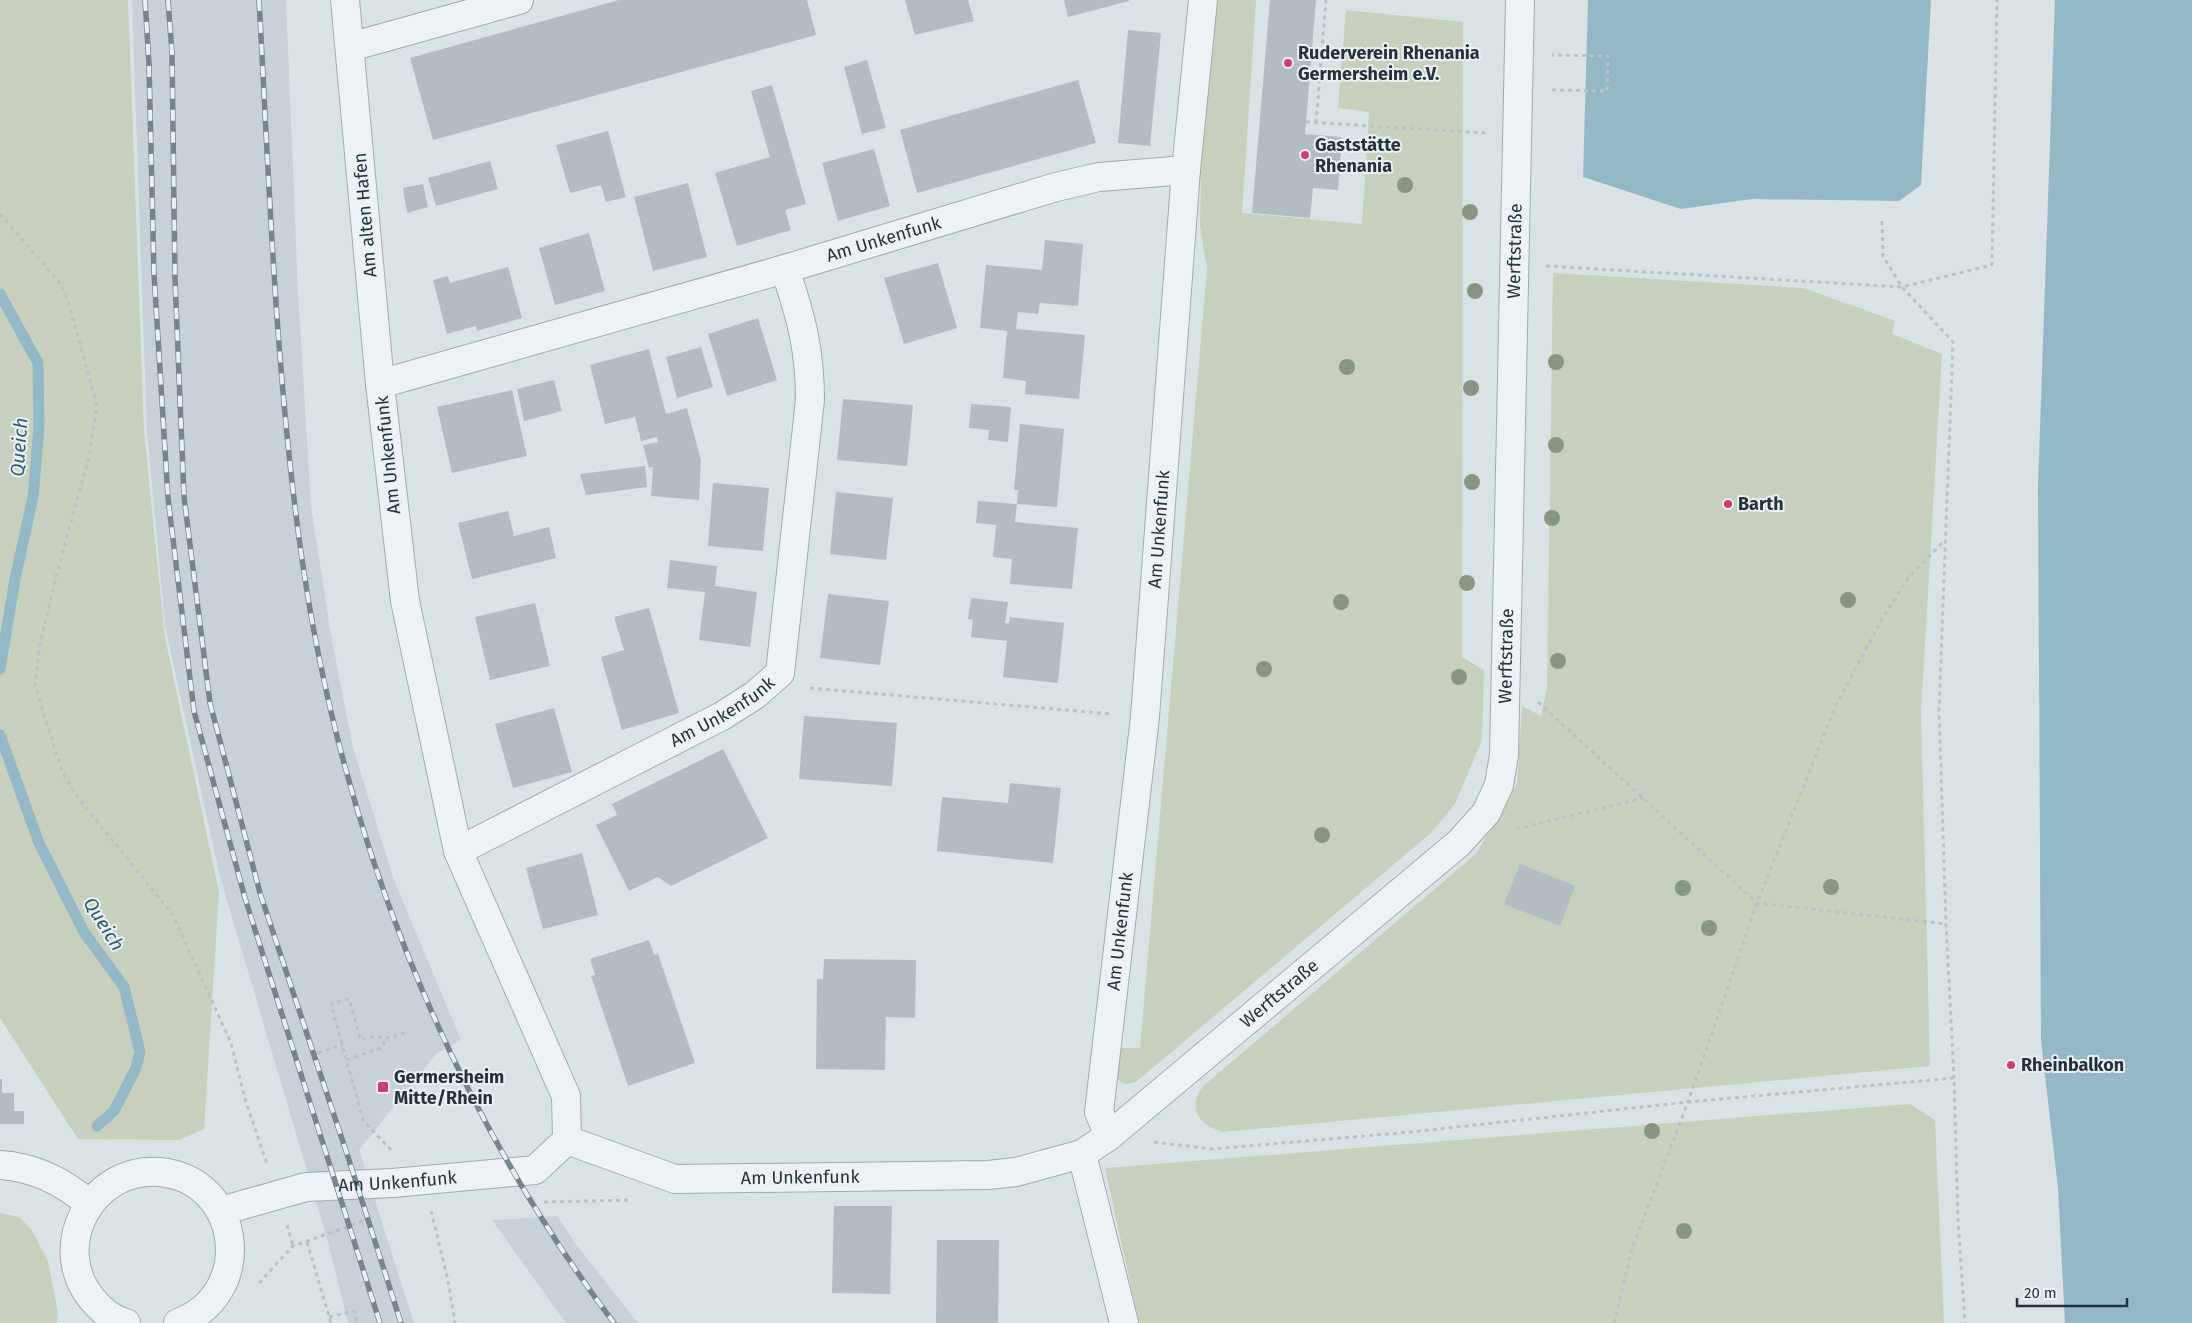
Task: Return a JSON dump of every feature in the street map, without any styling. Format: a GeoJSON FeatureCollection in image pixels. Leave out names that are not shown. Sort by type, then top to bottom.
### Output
{"type":"FeatureCollection","features":[{"type":"Feature","properties":{"kind":"street","name":"Am alten Hafen"},"geometry":{"type":"LineString","coordinates":[[345,0],[380,384]]}},
{"type":"Feature","properties":{"kind":"street"},"geometry":{"type":"LineString","coordinates":[[350,47],[519,0]]}},
{"type":"Feature","properties":{"kind":"street","name":"Am Unkenfunk"},"geometry":{"type":"LineString","coordinates":[[567,1140],[675,1179],[988,1175],[1016,1172],[1082,1154],[1109,1136],[1099,1112],[1145,717],[1186,170],[1203,0]]}},
{"type":"Feature","properties":{"kind":"street","name":"Werftstraße"},"geometry":{"type":"LineString","coordinates":[[1109,1136],[1459,842],[1486,813],[1499,784],[1504,755],[1506,690],[1520,0]]}},
{"type":"Feature","properties":{"kind":"street","name":"Am Unkenfunk"},"geometry":{"type":"LineString","coordinates":[[221,1211],[306,1187],[393,1183],[535,1170],[567,1140],[566,1096],[458,851],[405,601],[380,384],[785,269],[1056,186],[1099,177],[1186,170]]}},
{"type":"Feature","properties":{"kind":"street","name":"Am Unkenfunk"},"geometry":{"type":"LineString","coordinates":[[458,851],[722,716],[755,695],[780,674],[810,400],[810,368],[806,338],[785,269]]}},
{"type":"Feature","properties":{"kind":"street"},"geometry":{"type":"LineString","coordinates":[[1082,1154],[1124,1323]]}},
{"type":"Feature","properties":{"kind":"street"},"geometry":{"type":"LineString","coordinates":[[0,1165],[20,1166],[53,1180],[73,1190],[89,1204]]}},
{"type":"Feature","properties":{"kind":"street"},"geometry":{"type":"LineString","coordinates":[[122,1322],[100,1309],[85,1290],[76,1268],[74,1245],[79,1221],[89,1204],[110,1184],[134,1174],[159,1172],[183,1178],[205,1192],[221,1211],[229,1234],[231,1259],[224,1282],[211,1303],[191,1318],[178,1323]]}},
{"type":"Feature","properties":{"kind":"path"},"geometry":{"type":"LineString","coordinates":[[1316,123],[1326,0]]}},
{"type":"Feature","properties":{"kind":"path"},"geometry":{"type":"LineString","coordinates":[[1515,265],[1902,287],[1992,265],[1997,0]]}},
{"type":"Feature","properties":{"kind":"path"},"geometry":{"type":"LineString","coordinates":[[1546,90],[1607,91],[1608,56],[1547,55]]}},
{"type":"Feature","properties":{"kind":"path"},"geometry":{"type":"LineString","coordinates":[[1306,122],[1518,135]]}},
{"type":"Feature","properties":{"kind":"path"},"geometry":{"type":"LineString","coordinates":[[0,214],[60,283],[69,304],[97,406],[89,458],[57,573],[40,644],[35,686],[63,774],[79,799],[173,915],[231,1043],[245,1099],[268,1165]]}},
{"type":"Feature","properties":{"kind":"path"},"geometry":{"type":"LineString","coordinates":[[1882,221],[1883,256],[1902,287],[1953,342],[1939,711],[1958,1221],[1965,1323]]}},
{"type":"Feature","properties":{"kind":"path"},"geometry":{"type":"LineString","coordinates":[[1614,1323],[1632,1248],[1688,1102],[1757,903],[1836,705],[1882,618],[1908,578],[1944,540]]}},
{"type":"Feature","properties":{"kind":"path"},"geometry":{"type":"LineString","coordinates":[[780,674],[795,686],[1145,717]]}},
{"type":"Feature","properties":{"kind":"path"},"geometry":{"type":"LineString","coordinates":[[1506,690],[1532,696],[1757,903],[1946,924]]}},
{"type":"Feature","properties":{"kind":"path"},"geometry":{"type":"LineString","coordinates":[[1508,831],[1644,798]]}},
{"type":"Feature","properties":{"kind":"path"},"geometry":{"type":"LineString","coordinates":[[392,1158],[391,1148],[363,1120],[331,1004],[349,999],[361,1040],[374,1036],[387,1038],[408,1032]]}},
{"type":"Feature","properties":{"kind":"path"},"geometry":{"type":"LineString","coordinates":[[346,1060],[381,1048],[387,1038]]}},
{"type":"Feature","properties":{"kind":"path"},"geometry":{"type":"LineString","coordinates":[[318,1053],[342,1044]]}},
{"type":"Feature","properties":{"kind":"path"},"geometry":{"type":"LineString","coordinates":[[1109,1136],[1212,1149],[1411,1132],[1688,1102],[1954,1078]]}},
{"type":"Feature","properties":{"kind":"path"},"geometry":{"type":"LineString","coordinates":[[429,1206],[448,1280],[455,1323]]}},
{"type":"Feature","properties":{"kind":"path"},"geometry":{"type":"LineString","coordinates":[[307,1242],[331,1323]]}},
{"type":"Feature","properties":{"kind":"path"},"geometry":{"type":"LineString","coordinates":[[258,1286],[262,1278],[293,1246]]}},
{"type":"Feature","properties":{"kind":"path"},"geometry":{"type":"LineString","coordinates":[[329,1317],[354,1310],[357,1323]]}},
{"type":"Feature","properties":{"kind":"shaded area","name":"Germersheim Mitte/Rhein"},"geometry":{"type":"Polygon","coordinates":[[[132,0],[286,0],[298,293],[311,506],[331,635],[353,748],[394,880],[461,1040],[436,1054],[359,1150],[414,1323],[348,1323],[326,1235],[220,877],[165,626],[147,431],[132,0]]]}},
{"type":"Feature","properties":{"kind":"shaded area"},"geometry":{"type":"Polygon","coordinates":[[[557,1216],[575,1243],[638,1323],[566,1323],[492,1220],[557,1216]]]}},
{"type":"Feature","properties":{"kind":"green space"},"geometry":{"type":"Polygon","coordinates":[[[0,0],[128,0],[144,431],[165,638],[219,892],[204,1129],[179,1140],[78,1139],[0,1018],[0,0]]]}},
{"type":"Feature","properties":{"kind":"green space"},"geometry":{"type":"Polygon","coordinates":[[[1217,0],[1256,0],[1242,213],[1362,224],[1369,112],[1338,108],[1346,10],[1463,22],[1462,657],[1484,670],[1482,740],[1455,804],[1431,833],[1136,1082],[1125,1084],[1116,1079],[1121,1048],[1140,1048],[1207,269],[1200,226],[1202,129],[1217,0]]]}},
{"type":"Feature","properties":{"kind":"green space"},"geometry":{"type":"Polygon","coordinates":[[[1553,273],[1804,288],[1895,321],[1892,334],[1942,354],[1921,712],[1930,1066],[1223,1132],[1203,1122],[1197,1113],[1196,1100],[1202,1087],[1476,854],[1517,784],[1522,706],[1541,716],[1547,688],[1553,273]]]}},
{"type":"Feature","properties":{"kind":"green space"},"geometry":{"type":"Polygon","coordinates":[[[1910,1104],[1935,1120],[1944,1323],[1139,1323],[1105,1168],[1910,1104]]]}},
{"type":"Feature","properties":{"kind":"green space"},"geometry":{"type":"Polygon","coordinates":[[[0,1213],[19,1217],[31,1229],[48,1261],[58,1313],[57,1323],[0,1323],[0,1213]]]}},
{"type":"Feature","properties":{"kind":"water"},"geometry":{"type":"Polygon","coordinates":[[[1588,0],[1931,0],[1921,185],[1899,201],[1752,199],[1681,209],[1583,177],[1588,0]]]}},
{"type":"Feature","properties":{"kind":"water"},"geometry":{"type":"Polygon","coordinates":[[[2055,0],[2192,0],[2192,1323],[2065,1323],[2058,1188],[2041,1041],[2038,485],[2055,0]]]}},
{"type":"Feature","properties":{"kind":"building"},"geometry":{"type":"Polygon","coordinates":[[[619,0],[807,0],[816,35],[433,140],[410,58],[619,0]]]}},
{"type":"Feature","properties":{"kind":"building"},"geometry":{"type":"Polygon","coordinates":[[[905,0],[968,0],[974,21],[915,35],[905,0]]]}},
{"type":"Feature","properties":{"kind":"building"},"geometry":{"type":"Polygon","coordinates":[[[1064,0],[1129,0],[1129,1],[1068,17],[1064,0]]]}},
{"type":"Feature","properties":{"kind":"building"},"geometry":{"type":"Polygon","coordinates":[[[1270,0],[1316,0],[1305,134],[1342,137],[1338,190],[1313,188],[1310,218],[1252,213],[1270,0]]]}},
{"type":"Feature","properties":{"kind":"building"},"geometry":{"type":"Polygon","coordinates":[[[1128,30],[1161,33],[1150,146],[1118,143],[1128,30]]]}},
{"type":"Feature","properties":{"kind":"building"},"geometry":{"type":"Polygon","coordinates":[[[867,60],[886,128],[862,134],[844,67],[867,60]]]}},
{"type":"Feature","properties":{"kind":"building"},"geometry":{"type":"Polygon","coordinates":[[[1078,80],[1096,143],[917,193],[900,130],[1078,80]]]}},
{"type":"Feature","properties":{"kind":"building"},"geometry":{"type":"Polygon","coordinates":[[[772,85],[806,204],[785,210],[791,230],[737,246],[715,173],[770,157],[751,91],[772,85]]]}},
{"type":"Feature","properties":{"kind":"building"},"geometry":{"type":"Polygon","coordinates":[[[608,131],[626,197],[606,202],[601,185],[570,193],[556,145],[608,131]]]}},
{"type":"Feature","properties":{"kind":"building"},"geometry":{"type":"Polygon","coordinates":[[[874,149],[890,206],[838,221],[822,163],[874,149]]]}},
{"type":"Feature","properties":{"kind":"building"},"geometry":{"type":"Polygon","coordinates":[[[490,161],[498,189],[436,206],[428,178],[490,161]]]}},
{"type":"Feature","properties":{"kind":"building"},"geometry":{"type":"Polygon","coordinates":[[[688,183],[707,257],[653,271],[634,197],[688,183]]]}},
{"type":"Feature","properties":{"kind":"building"},"geometry":{"type":"Polygon","coordinates":[[[423,184],[428,207],[407,213],[403,188],[423,184]]]}},
{"type":"Feature","properties":{"kind":"building"},"geometry":{"type":"Polygon","coordinates":[[[589,233],[605,291],[555,305],[539,248],[589,233]]]}},
{"type":"Feature","properties":{"kind":"building"},"geometry":{"type":"Polygon","coordinates":[[[1045,240],[1083,244],[1078,306],[1040,303],[1038,314],[1018,312],[1016,329],[1085,335],[1079,399],[1025,394],[1026,381],[1003,378],[1007,331],[980,328],[986,265],[1042,270],[1045,240]]]}},
{"type":"Feature","properties":{"kind":"building"},"geometry":{"type":"Polygon","coordinates":[[[938,263],[957,328],[904,344],[884,278],[938,263]]]}},
{"type":"Feature","properties":{"kind":"building"},"geometry":{"type":"Polygon","coordinates":[[[508,267],[522,318],[477,331],[476,326],[447,334],[433,280],[448,276],[450,283],[508,267]]]}},
{"type":"Feature","properties":{"kind":"building"},"geometry":{"type":"Polygon","coordinates":[[[758,318],[777,380],[727,396],[708,334],[758,318]]]}},
{"type":"Feature","properties":{"kind":"building"},"geometry":{"type":"Polygon","coordinates":[[[701,347],[713,387],[677,398],[666,357],[701,347]]]}},
{"type":"Feature","properties":{"kind":"building"},"geometry":{"type":"Polygon","coordinates":[[[649,349],[666,414],[687,408],[701,460],[699,500],[651,496],[653,467],[649,468],[643,445],[658,442],[657,437],[641,441],[635,417],[605,424],[590,365],[649,349]]]}},
{"type":"Feature","properties":{"kind":"building"},"geometry":{"type":"Polygon","coordinates":[[[554,380],[562,411],[524,421],[517,389],[554,380]]]}},
{"type":"Feature","properties":{"kind":"building"},"geometry":{"type":"Polygon","coordinates":[[[512,390],[527,456],[452,473],[437,407],[512,390]]]}},
{"type":"Feature","properties":{"kind":"building"},"geometry":{"type":"Polygon","coordinates":[[[843,399],[913,405],[907,466],[837,460],[843,399]]]}},
{"type":"Feature","properties":{"kind":"building"},"geometry":{"type":"Polygon","coordinates":[[[971,404],[1011,407],[1008,442],[988,440],[989,430],[969,428],[971,404]]]}},
{"type":"Feature","properties":{"kind":"building"},"geometry":{"type":"Polygon","coordinates":[[[1020,424],[1064,429],[1057,507],[1017,504],[1018,490],[1014,490],[1020,424]]]}},
{"type":"Feature","properties":{"kind":"building"},"geometry":{"type":"Polygon","coordinates":[[[645,466],[647,487],[586,495],[580,474],[645,466]]]}},
{"type":"Feature","properties":{"kind":"building"},"geometry":{"type":"Polygon","coordinates":[[[713,483],[769,488],[763,551],[708,546],[713,483]]]}},
{"type":"Feature","properties":{"kind":"building"},"geometry":{"type":"Polygon","coordinates":[[[836,492],[893,498],[886,560],[830,554],[836,492]]]}},
{"type":"Feature","properties":{"kind":"building"},"geometry":{"type":"Polygon","coordinates":[[[978,501],[1017,504],[1015,522],[1078,528],[1072,589],[1010,584],[1012,559],[993,557],[996,525],[976,523],[978,501]]]}},
{"type":"Feature","properties":{"kind":"building"},"geometry":{"type":"Polygon","coordinates":[[[508,511],[514,536],[549,527],[556,558],[472,579],[458,523],[508,511]]]}},
{"type":"Feature","properties":{"kind":"building"},"geometry":{"type":"Polygon","coordinates":[[[670,560],[717,566],[715,586],[757,592],[750,647],[699,640],[705,592],[667,588],[670,560]]]}},
{"type":"Feature","properties":{"kind":"building"},"geometry":{"type":"Polygon","coordinates":[[[828,594],[889,601],[880,665],[820,658],[828,594]]]}},
{"type":"Feature","properties":{"kind":"building"},"geometry":{"type":"Polygon","coordinates":[[[971,598],[1008,602],[1005,623],[1009,624],[1010,617],[1064,623],[1058,683],[1003,677],[1007,641],[971,637],[973,620],[968,619],[971,598]]]}},
{"type":"Feature","properties":{"kind":"building"},"geometry":{"type":"Polygon","coordinates":[[[535,603],[550,666],[490,680],[475,617],[535,603]]]}},
{"type":"Feature","properties":{"kind":"building"},"geometry":{"type":"Polygon","coordinates":[[[649,608],[679,713],[622,730],[601,657],[624,650],[614,617],[649,608]]]}},
{"type":"Feature","properties":{"kind":"building"},"geometry":{"type":"Polygon","coordinates":[[[554,708],[572,772],[513,788],[495,724],[554,708]]]}},
{"type":"Feature","properties":{"kind":"building"},"geometry":{"type":"Polygon","coordinates":[[[804,716],[897,723],[892,786],[799,779],[804,716]]]}},
{"type":"Feature","properties":{"kind":"building"},"geometry":{"type":"Polygon","coordinates":[[[723,749],[768,838],[671,886],[658,877],[629,891],[596,825],[617,815],[612,804],[723,749]]]}},
{"type":"Feature","properties":{"kind":"building"},"geometry":{"type":"Polygon","coordinates":[[[1010,783],[1061,788],[1053,863],[937,851],[942,797],[1008,803],[1010,783]]]}},
{"type":"Feature","properties":{"kind":"building"},"geometry":{"type":"Polygon","coordinates":[[[582,853],[598,915],[543,929],[526,868],[582,853]]]}},
{"type":"Feature","properties":{"kind":"building"},"geometry":{"type":"Polygon","coordinates":[[[1520,864],[1575,886],[1560,926],[1504,904],[1520,864]]]}},
{"type":"Feature","properties":{"kind":"building"},"geometry":{"type":"Polygon","coordinates":[[[649,940],[654,955],[658,954],[695,1063],[628,1086],[591,976],[595,975],[590,959],[649,940]]]}},
{"type":"Feature","properties":{"kind":"building"},"geometry":{"type":"Polygon","coordinates":[[[824,959],[916,960],[915,1018],[886,1017],[885,1070],[816,1069],[817,979],[823,979],[824,959]]]}},
{"type":"Feature","properties":{"kind":"building"},"geometry":{"type":"Polygon","coordinates":[[[0,1079],[2,1079],[2,1093],[14,1093],[14,1111],[24,1111],[24,1124],[0,1124],[0,1079]]]}},
{"type":"Feature","properties":{"kind":"building"},"geometry":{"type":"Polygon","coordinates":[[[834,1206],[892,1206],[890,1294],[832,1293],[834,1206]]]}},
{"type":"Feature","properties":{"kind":"building"},"geometry":{"type":"Polygon","coordinates":[[[937,1240],[999,1240],[998,1323],[936,1323],[937,1240]]]}},
{"type":"Feature","properties":{"kind":"waterway","name":"Queich"},"geometry":{"type":"LineString","coordinates":[[0,294],[38,363],[39,426],[33,497],[15,579],[0,669]]}},
{"type":"Feature","properties":{"kind":"waterway","name":"Queich"},"geometry":{"type":"LineString","coordinates":[[0,735],[39,843],[84,932],[124,987],[140,1052],[136,1068],[114,1111],[97,1126]]}},
{"type":"Feature","properties":{"kind":"railway"},"geometry":{"type":"LineString","coordinates":[[145,0],[149,64],[154,274],[168,498],[194,711],[245,898],[380,1323]]}},
{"type":"Feature","properties":{"kind":"railway"},"geometry":{"type":"LineString","coordinates":[[168,0],[172,53],[175,279],[184,497],[210,703],[260,893],[401,1323]]}},
{"type":"Feature","properties":{"kind":"railway"},"geometry":{"type":"LineString","coordinates":[[259,0],[278,337],[291,471],[299,538],[316,644],[340,748],[370,851],[406,951],[449,1049],[498,1144],[553,1235],[614,1323]]}},
{"type":"Feature","properties":{"kind":"place","name":"Ruderverein Rhenania Germersheim e.V."},"geometry":{"type":"Point","coordinates":[1288,63]}},
{"type":"Feature","properties":{"kind":"place","name":"Gaststätte Rhenania"},"geometry":{"type":"Point","coordinates":[1305,155]}},
{"type":"Feature","properties":{"kind":"place","name":"Barth"},"geometry":{"type":"Point","coordinates":[1728,504]}},
{"type":"Feature","properties":{"kind":"place","name":"Rheinbalkon"},"geometry":{"type":"Point","coordinates":[2011,1065]}},
{"type":"Feature","properties":{"kind":"place","name":"Germersheim Mitte/Rhein"},"geometry":{"type":"Point","coordinates":[383,1087]}}]}
